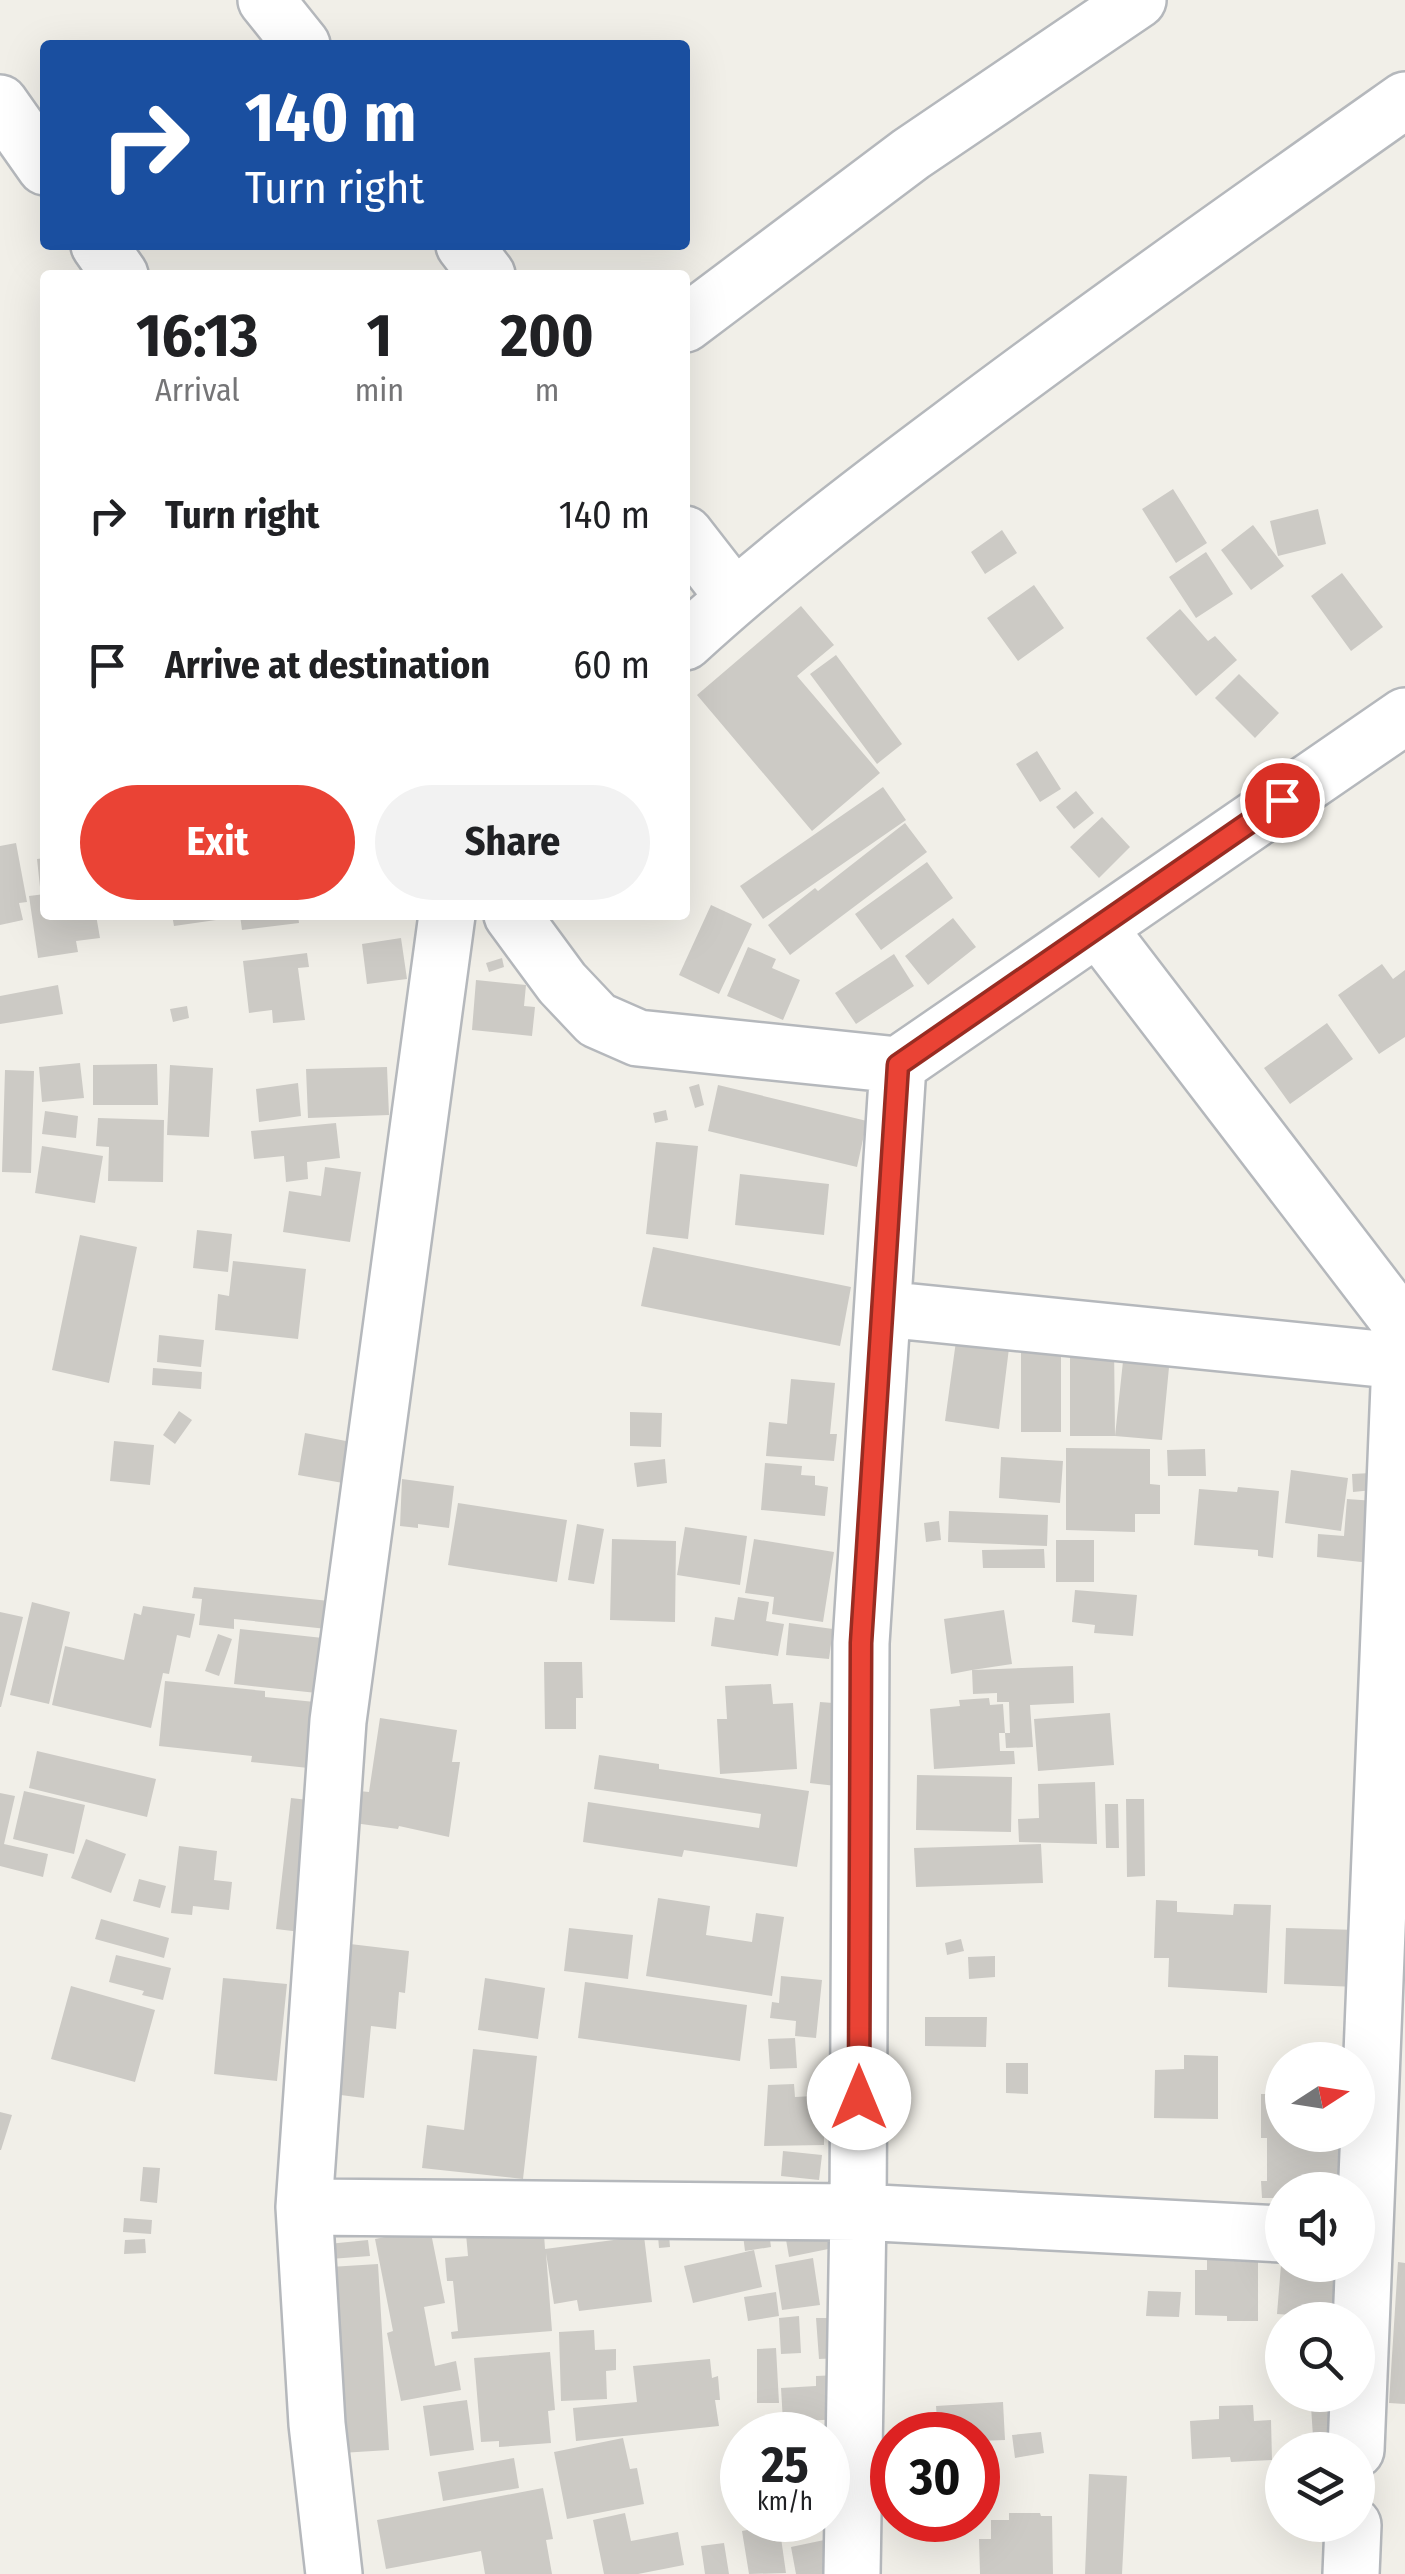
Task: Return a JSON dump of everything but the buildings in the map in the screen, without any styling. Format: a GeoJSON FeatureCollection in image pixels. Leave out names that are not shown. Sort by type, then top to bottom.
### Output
{"type":"FeatureCollection","features":[{"type":"Feature","properties":{"kind":"street"},"geometry":{"type":"LineString","coordinates":[[266,0],[298,40]]}},
{"type":"Feature","properties":{"kind":"street"},"geometry":{"type":"LineString","coordinates":[[690,320],[912,154],[1138,0]]}},
{"type":"Feature","properties":{"kind":"street"},"geometry":{"type":"LineString","coordinates":[[690,637],[847,506],[1095,319],[1405,100]]}},
{"type":"Feature","properties":{"kind":"street"},"geometry":{"type":"LineString","coordinates":[[0,102],[40,160]]}},
{"type":"Feature","properties":{"kind":"street"},"geometry":{"type":"LineString","coordinates":[[468,250],[483,270]]}},
{"type":"Feature","properties":{"kind":"street"},"geometry":{"type":"LineString","coordinates":[[690,540],[734,597]]}},
{"type":"Feature","properties":{"kind":"street"},"geometry":{"type":"LineString","coordinates":[[516,920],[562,982],[597,1020],[638,1038],[898,1065],[1405,716]]}},
{"type":"Feature","properties":{"kind":"street"},"geometry":{"type":"LineString","coordinates":[[334,2574],[317,2424],[304,2207],[338,1721],[446,920]]}},
{"type":"Feature","properties":{"kind":"street"},"geometry":{"type":"LineString","coordinates":[[1098,928],[1403,1349],[1364,2172]]}},
{"type":"Feature","properties":{"kind":"street"},"geometry":{"type":"LineString","coordinates":[[852,2574],[861,1643],[898,1065]]}},
{"type":"Feature","properties":{"kind":"street"},"geometry":{"type":"LineString","coordinates":[[883,1308],[1403,1349]]}},
{"type":"Feature","properties":{"kind":"street"},"geometry":{"type":"LineString","coordinates":[[304,2207],[858,2212],[1265,2233]]}},
{"type":"Feature","properties":{"kind":"street"},"geometry":{"type":"LineString","coordinates":[[1356,2432],[1360,2282]]}},
{"type":"Feature","properties":{"kind":"street"},"geometry":{"type":"LineString","coordinates":[[1351,2574],[1352,2542]]}},
{"type":"Feature","properties":{"kind":"route"},"geometry":{"type":"LineString","coordinates":[[859,2098],[861,1643],[898,1065],[1282,800]]}}]}
